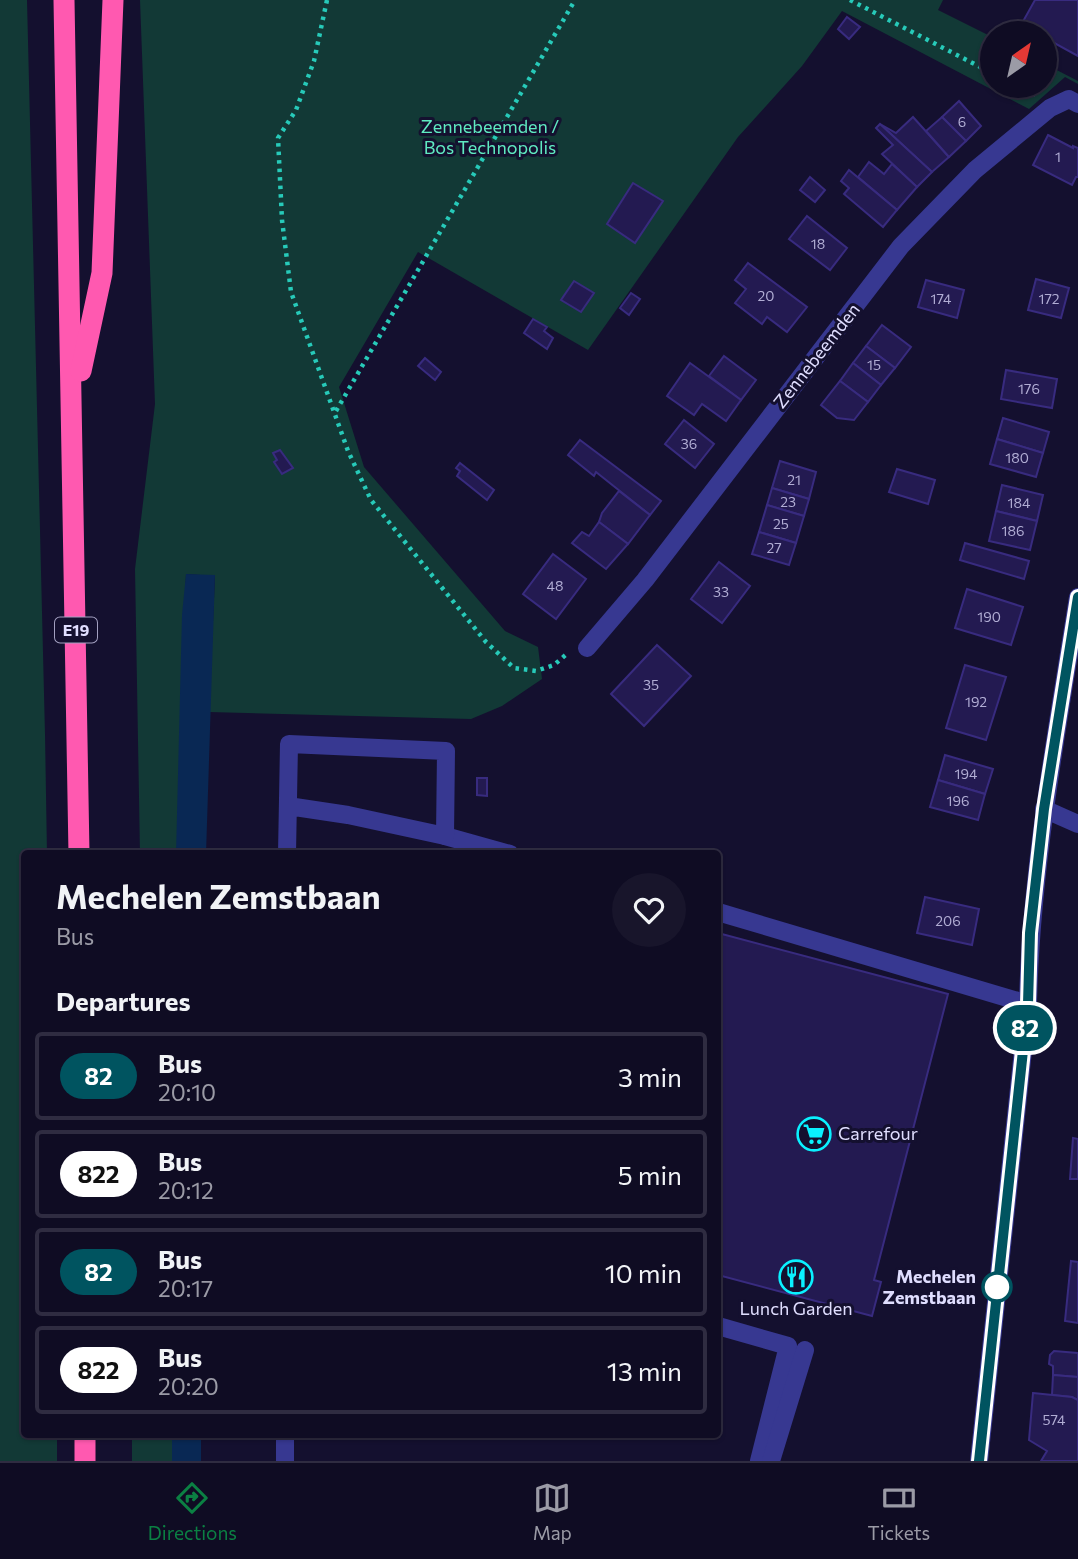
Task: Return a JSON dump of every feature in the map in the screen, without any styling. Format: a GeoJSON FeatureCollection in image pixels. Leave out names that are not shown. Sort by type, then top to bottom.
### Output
{"type":"FeatureCollection","features":[{"type":"Feature","properties":{"kind":"highway","name":"E19"},"geometry":{"type":"LineString","coordinates":[[64,0],[79,850]]}},
{"type":"Feature","properties":{"kind":"highway"},"geometry":{"type":"LineString","coordinates":[[73,407],[102,273],[113,0]]}},
{"type":"Feature","properties":{"kind":"highway"},"geometry":{"type":"LineString","coordinates":[[85,1438],[85,1461]]}},
{"type":"Feature","properties":{"kind":"street","name":"Zennebeemden"},"geometry":{"type":"LineString","coordinates":[[587,648],[645,580],[901,246],[975,170],[1050,108],[1069,99],[1078,104]]}},
{"type":"Feature","properties":{"kind":"street"},"geometry":{"type":"LineString","coordinates":[[979,1461],[1028,1004],[1030,933],[1044,809],[1078,597]]}},
{"type":"Feature","properties":{"kind":"street"},"geometry":{"type":"LineString","coordinates":[[287,850],[289,744],[446,751],[445,836]]}},
{"type":"Feature","properties":{"kind":"street"},"geometry":{"type":"LineString","coordinates":[[288,806],[348,814],[496,850]]}},
{"type":"Feature","properties":{"kind":"street"},"geometry":{"type":"LineString","coordinates":[[1044,809],[1078,824]]}},
{"type":"Feature","properties":{"kind":"street"},"geometry":{"type":"LineString","coordinates":[[721,913],[1028,1004]]}},
{"type":"Feature","properties":{"kind":"street"},"geometry":{"type":"LineString","coordinates":[[721,1327],[788,1346],[759,1461]]}},
{"type":"Feature","properties":{"kind":"street"},"geometry":{"type":"LineString","coordinates":[[771,1461],[805,1350]]}},
{"type":"Feature","properties":{"kind":"street"},"geometry":{"type":"LineString","coordinates":[[285,1438],[285,1461]]}},
{"type":"Feature","properties":{"kind":"path"},"geometry":{"type":"LineString","coordinates":[[327,0],[314,61],[296,110],[278,138],[282,220],[291,292],[348,450],[371,500],[486,642],[514,668],[536,671],[554,665],[577,645],[587,648]]}},
{"type":"Feature","properties":{"kind":"path"},"geometry":{"type":"LineString","coordinates":[[335,412],[575,0]]}},
{"type":"Feature","properties":{"kind":"path"},"geometry":{"type":"LineString","coordinates":[[850,0],[980,67]]}},
{"type":"Feature","properties":{"kind":"green space"},"geometry":{"type":"Polygon","coordinates":[[[0,0],[27,0],[47,850],[21,850],[21,1438],[57,1438],[57,1461],[0,1461],[0,0]]]}},
{"type":"Feature","properties":{"kind":"green space","name":"Zennebeemden / Bos Technopolis"},"geometry":{"type":"Polygon","coordinates":[[[140,0],[943,0],[938,10],[980,31],[980,83],[842,11],[802,66],[738,137],[588,350],[418,252],[339,387],[364,467],[505,631],[538,647],[542,679],[502,706],[471,719],[209,712],[215,576],[186,574],[177,850],[140,850],[135,569],[155,404],[140,0]]]}},
{"type":"Feature","properties":{"kind":"green space"},"geometry":{"type":"Polygon","coordinates":[[[1057,70],[1078,81],[1078,84],[1065,77],[1057,84],[1057,70]]]}},
{"type":"Feature","properties":{"kind":"green space"},"geometry":{"type":"Polygon","coordinates":[[[1008,98],[1041,98],[1029,109],[1008,98]]]}},
{"type":"Feature","properties":{"kind":"green space"},"geometry":{"type":"Polygon","coordinates":[[[132,1438],[172,1438],[172,1461],[132,1461],[132,1438]]]}},
{"type":"Feature","properties":{"kind":"water"},"geometry":{"type":"Polygon","coordinates":[[[186,574],[215,575],[206,850],[176,850],[182,615],[186,574]]]}},
{"type":"Feature","properties":{"kind":"water"},"geometry":{"type":"Polygon","coordinates":[[[172,1438],[201,1438],[201,1461],[172,1461],[172,1438]]]}},
{"type":"Feature","properties":{"kind":"building"},"geometry":{"type":"Polygon","coordinates":[[[1035,0],[1078,0],[1078,56],[1057,45],[1057,21],[1023,21],[1035,0]]]}},
{"type":"Feature","properties":{"kind":"building"},"geometry":{"type":"Polygon","coordinates":[[[847,17],[860,27],[849,39],[838,29],[847,17]]]}},
{"type":"Feature","properties":{"kind":"building"},"geometry":{"type":"Polygon","coordinates":[[[959,101],[981,126],[966,141],[942,117],[959,101]]]}},
{"type":"Feature","properties":{"kind":"building"},"geometry":{"type":"Polygon","coordinates":[[[913,117],[949,157],[932,172],[880,124],[896,133],[913,117]]]}},
{"type":"Feature","properties":{"kind":"building"},"geometry":{"type":"Polygon","coordinates":[[[942,117],[966,141],[949,157],[926,131],[942,117]]]}},
{"type":"Feature","properties":{"kind":"building"},"geometry":{"type":"Polygon","coordinates":[[[880,124],[932,172],[917,187],[882,154],[893,145],[876,128],[880,124]]]}},
{"type":"Feature","properties":{"kind":"building"},"geometry":{"type":"Polygon","coordinates":[[[1048,135],[1078,148],[1078,177],[1072,185],[1033,165],[1048,135]]]}},
{"type":"Feature","properties":{"kind":"building"},"geometry":{"type":"Polygon","coordinates":[[[869,162],[884,174],[892,164],[917,187],[897,210],[858,177],[869,162]]]}},
{"type":"Feature","properties":{"kind":"building"},"geometry":{"type":"Polygon","coordinates":[[[849,170],[897,210],[883,227],[844,194],[849,188],[841,181],[849,170]]]}},
{"type":"Feature","properties":{"kind":"building"},"geometry":{"type":"Polygon","coordinates":[[[810,177],[825,190],[815,202],[800,190],[810,177]]]}},
{"type":"Feature","properties":{"kind":"building"},"geometry":{"type":"Polygon","coordinates":[[[633,183],[663,201],[635,243],[607,224],[633,183]]]}},
{"type":"Feature","properties":{"kind":"building"},"geometry":{"type":"Polygon","coordinates":[[[807,216],[847,248],[830,270],[789,239],[807,216]]]}},
{"type":"Feature","properties":{"kind":"building"},"geometry":{"type":"Polygon","coordinates":[[[748,263],[807,307],[787,332],[767,317],[762,324],[735,303],[746,289],[735,280],[748,263]]]}},
{"type":"Feature","properties":{"kind":"building"},"geometry":{"type":"Polygon","coordinates":[[[1036,279],[1069,288],[1061,318],[1028,310],[1036,279]]]}},
{"type":"Feature","properties":{"kind":"building"},"geometry":{"type":"Polygon","coordinates":[[[926,280],[964,290],[957,318],[918,307],[926,280]]]}},
{"type":"Feature","properties":{"kind":"building"},"geometry":{"type":"Polygon","coordinates":[[[574,281],[594,293],[581,312],[561,300],[574,281]]]}},
{"type":"Feature","properties":{"kind":"building"},"geometry":{"type":"Polygon","coordinates":[[[631,293],[640,299],[629,315],[620,308],[631,293]]]}},
{"type":"Feature","properties":{"kind":"building"},"geometry":{"type":"Polygon","coordinates":[[[533,319],[547,327],[544,331],[553,338],[547,349],[524,333],[533,319]]]}},
{"type":"Feature","properties":{"kind":"building"},"geometry":{"type":"Polygon","coordinates":[[[882,325],[911,347],[895,368],[866,346],[882,325]]]}},
{"type":"Feature","properties":{"kind":"building"},"geometry":{"type":"Polygon","coordinates":[[[866,346],[895,368],[881,385],[853,363],[866,346]]]}},
{"type":"Feature","properties":{"kind":"building"},"geometry":{"type":"Polygon","coordinates":[[[724,356],[756,380],[741,400],[709,376],[724,356]]]}},
{"type":"Feature","properties":{"kind":"building"},"geometry":{"type":"Polygon","coordinates":[[[425,358],[441,372],[435,380],[418,366],[425,358]]]}},
{"type":"Feature","properties":{"kind":"building"},"geometry":{"type":"Polygon","coordinates":[[[690,363],[741,400],[726,421],[702,404],[694,415],[667,396],[690,363]]]}},
{"type":"Feature","properties":{"kind":"building"},"geometry":{"type":"Polygon","coordinates":[[[853,363],[881,385],[868,402],[840,381],[853,363]]]}},
{"type":"Feature","properties":{"kind":"building"},"geometry":{"type":"Polygon","coordinates":[[[1006,370],[1057,379],[1052,408],[1001,399],[1006,370]]]}},
{"type":"Feature","properties":{"kind":"building"},"geometry":{"type":"Polygon","coordinates":[[[840,381],[868,402],[854,420],[837,418],[821,405],[840,381]]]}},
{"type":"Feature","properties":{"kind":"building"},"geometry":{"type":"Polygon","coordinates":[[[1003,418],[1049,432],[1043,453],[997,439],[1003,418]]]}},
{"type":"Feature","properties":{"kind":"building"},"geometry":{"type":"Polygon","coordinates":[[[684,420],[714,444],[695,468],[665,444],[684,420]]]}},
{"type":"Feature","properties":{"kind":"building"},"geometry":{"type":"Polygon","coordinates":[[[997,439],[1043,453],[1036,477],[990,464],[997,439]]]}},
{"type":"Feature","properties":{"kind":"building"},"geometry":{"type":"Polygon","coordinates":[[[580,440],[661,501],[650,515],[596,472],[594,476],[568,455],[580,440]]]}},
{"type":"Feature","properties":{"kind":"building"},"geometry":{"type":"Polygon","coordinates":[[[280,450],[293,468],[282,474],[274,462],[277,460],[273,453],[280,450]]]}},
{"type":"Feature","properties":{"kind":"building"},"geometry":{"type":"Polygon","coordinates":[[[780,461],[816,472],[809,499],[772,488],[780,461]]]}},
{"type":"Feature","properties":{"kind":"building"},"geometry":{"type":"Polygon","coordinates":[[[460,463],[494,490],[487,500],[457,476],[460,471],[456,468],[460,463]]]}},
{"type":"Feature","properties":{"kind":"building"},"geometry":{"type":"Polygon","coordinates":[[[897,469],[935,480],[928,504],[889,492],[897,469]]]}},
{"type":"Feature","properties":{"kind":"building"},"geometry":{"type":"Polygon","coordinates":[[[1002,485],[1043,495],[1037,521],[996,511],[1002,485]]]}},
{"type":"Feature","properties":{"kind":"building"},"geometry":{"type":"Polygon","coordinates":[[[772,488],[809,499],[804,516],[767,505],[772,488]]]}},
{"type":"Feature","properties":{"kind":"building"},"geometry":{"type":"Polygon","coordinates":[[[619,491],[650,515],[628,544],[599,522],[602,513],[619,491]]]}},
{"type":"Feature","properties":{"kind":"building"},"geometry":{"type":"Polygon","coordinates":[[[767,505],[804,516],[796,543],[759,532],[767,505]]]}},
{"type":"Feature","properties":{"kind":"building"},"geometry":{"type":"Polygon","coordinates":[[[996,511],[1037,521],[1030,550],[989,541],[996,511]]]}},
{"type":"Feature","properties":{"kind":"building"},"geometry":{"type":"Polygon","coordinates":[[[599,522],[628,544],[606,569],[572,543],[582,532],[589,536],[599,522]]]}},
{"type":"Feature","properties":{"kind":"building"},"geometry":{"type":"Polygon","coordinates":[[[759,532],[796,543],[789,565],[752,554],[759,532]]]}},
{"type":"Feature","properties":{"kind":"building"},"geometry":{"type":"Polygon","coordinates":[[[965,543],[1029,561],[1024,579],[960,560],[965,543]]]}},
{"type":"Feature","properties":{"kind":"building"},"geometry":{"type":"Polygon","coordinates":[[[553,554],[586,579],[556,619],[523,594],[553,554]]]}},
{"type":"Feature","properties":{"kind":"building"},"geometry":{"type":"Polygon","coordinates":[[[719,562],[750,586],[722,623],[691,599],[719,562]]]}},
{"type":"Feature","properties":{"kind":"building"},"geometry":{"type":"Polygon","coordinates":[[[967,589],[1023,607],[1011,645],[955,628],[967,589]]]}},
{"type":"Feature","properties":{"kind":"building"},"geometry":{"type":"Polygon","coordinates":[[[657,645],[691,676],[644,726],[611,694],[657,645]]]}},
{"type":"Feature","properties":{"kind":"building"},"geometry":{"type":"Polygon","coordinates":[[[965,665],[1006,677],[986,740],[946,728],[965,665]]]}},
{"type":"Feature","properties":{"kind":"building"},"geometry":{"type":"Polygon","coordinates":[[[945,755],[993,769],[985,794],[938,780],[945,755]]]}},
{"type":"Feature","properties":{"kind":"building"},"geometry":{"type":"Polygon","coordinates":[[[477,778],[487,778],[487,796],[477,795],[477,778]]]}},
{"type":"Feature","properties":{"kind":"building"},"geometry":{"type":"Polygon","coordinates":[[[938,780],[985,794],[978,820],[930,807],[938,780]]]}},
{"type":"Feature","properties":{"kind":"building"},"geometry":{"type":"Polygon","coordinates":[[[925,897],[979,909],[972,945],[917,933],[925,897]]]}},
{"type":"Feature","properties":{"kind":"building","name":"Carrefour"},"geometry":{"type":"Polygon","coordinates":[[[721,934],[948,994],[874,1280],[881,1282],[872,1316],[721,1276],[721,934]]]}},
{"type":"Feature","properties":{"kind":"building"},"geometry":{"type":"Polygon","coordinates":[[[1073,1138],[1078,1139],[1078,1179],[1070,1179],[1073,1138]]]}},
{"type":"Feature","properties":{"kind":"building"},"geometry":{"type":"Polygon","coordinates":[[[1071,1261],[1078,1262],[1078,1323],[1065,1321],[1071,1261]]]}},
{"type":"Feature","properties":{"kind":"building"},"geometry":{"type":"Polygon","coordinates":[[[1054,1351],[1078,1353],[1078,1377],[1053,1375],[1053,1366],[1049,1364],[1050,1355],[1054,1351]]]}},
{"type":"Feature","properties":{"kind":"building"},"geometry":{"type":"Polygon","coordinates":[[[1053,1375],[1078,1377],[1078,1400],[1052,1395],[1053,1375]]]}},
{"type":"Feature","properties":{"kind":"building"},"geometry":{"type":"Polygon","coordinates":[[[1033,1393],[1078,1400],[1078,1461],[1041,1461],[1047,1451],[1029,1440],[1033,1393]]]}},
{"type":"Feature","properties":{"kind":"bus line","name":"82"},"geometry":{"type":"LineString","coordinates":[[979,1461],[1028,1004],[1030,933],[1044,809],[1078,597]]}},
{"type":"Feature","properties":{"kind":"place","name":"Carrefour"},"geometry":{"type":"Point","coordinates":[814,1134]}},
{"type":"Feature","properties":{"kind":"place","name":"Lunch Garden"},"geometry":{"type":"Point","coordinates":[796,1277]}},
{"type":"Feature","properties":{"kind":"place","name":"Mechelen Zemstbaan"},"geometry":{"type":"Point","coordinates":[997,1287]}}]}
